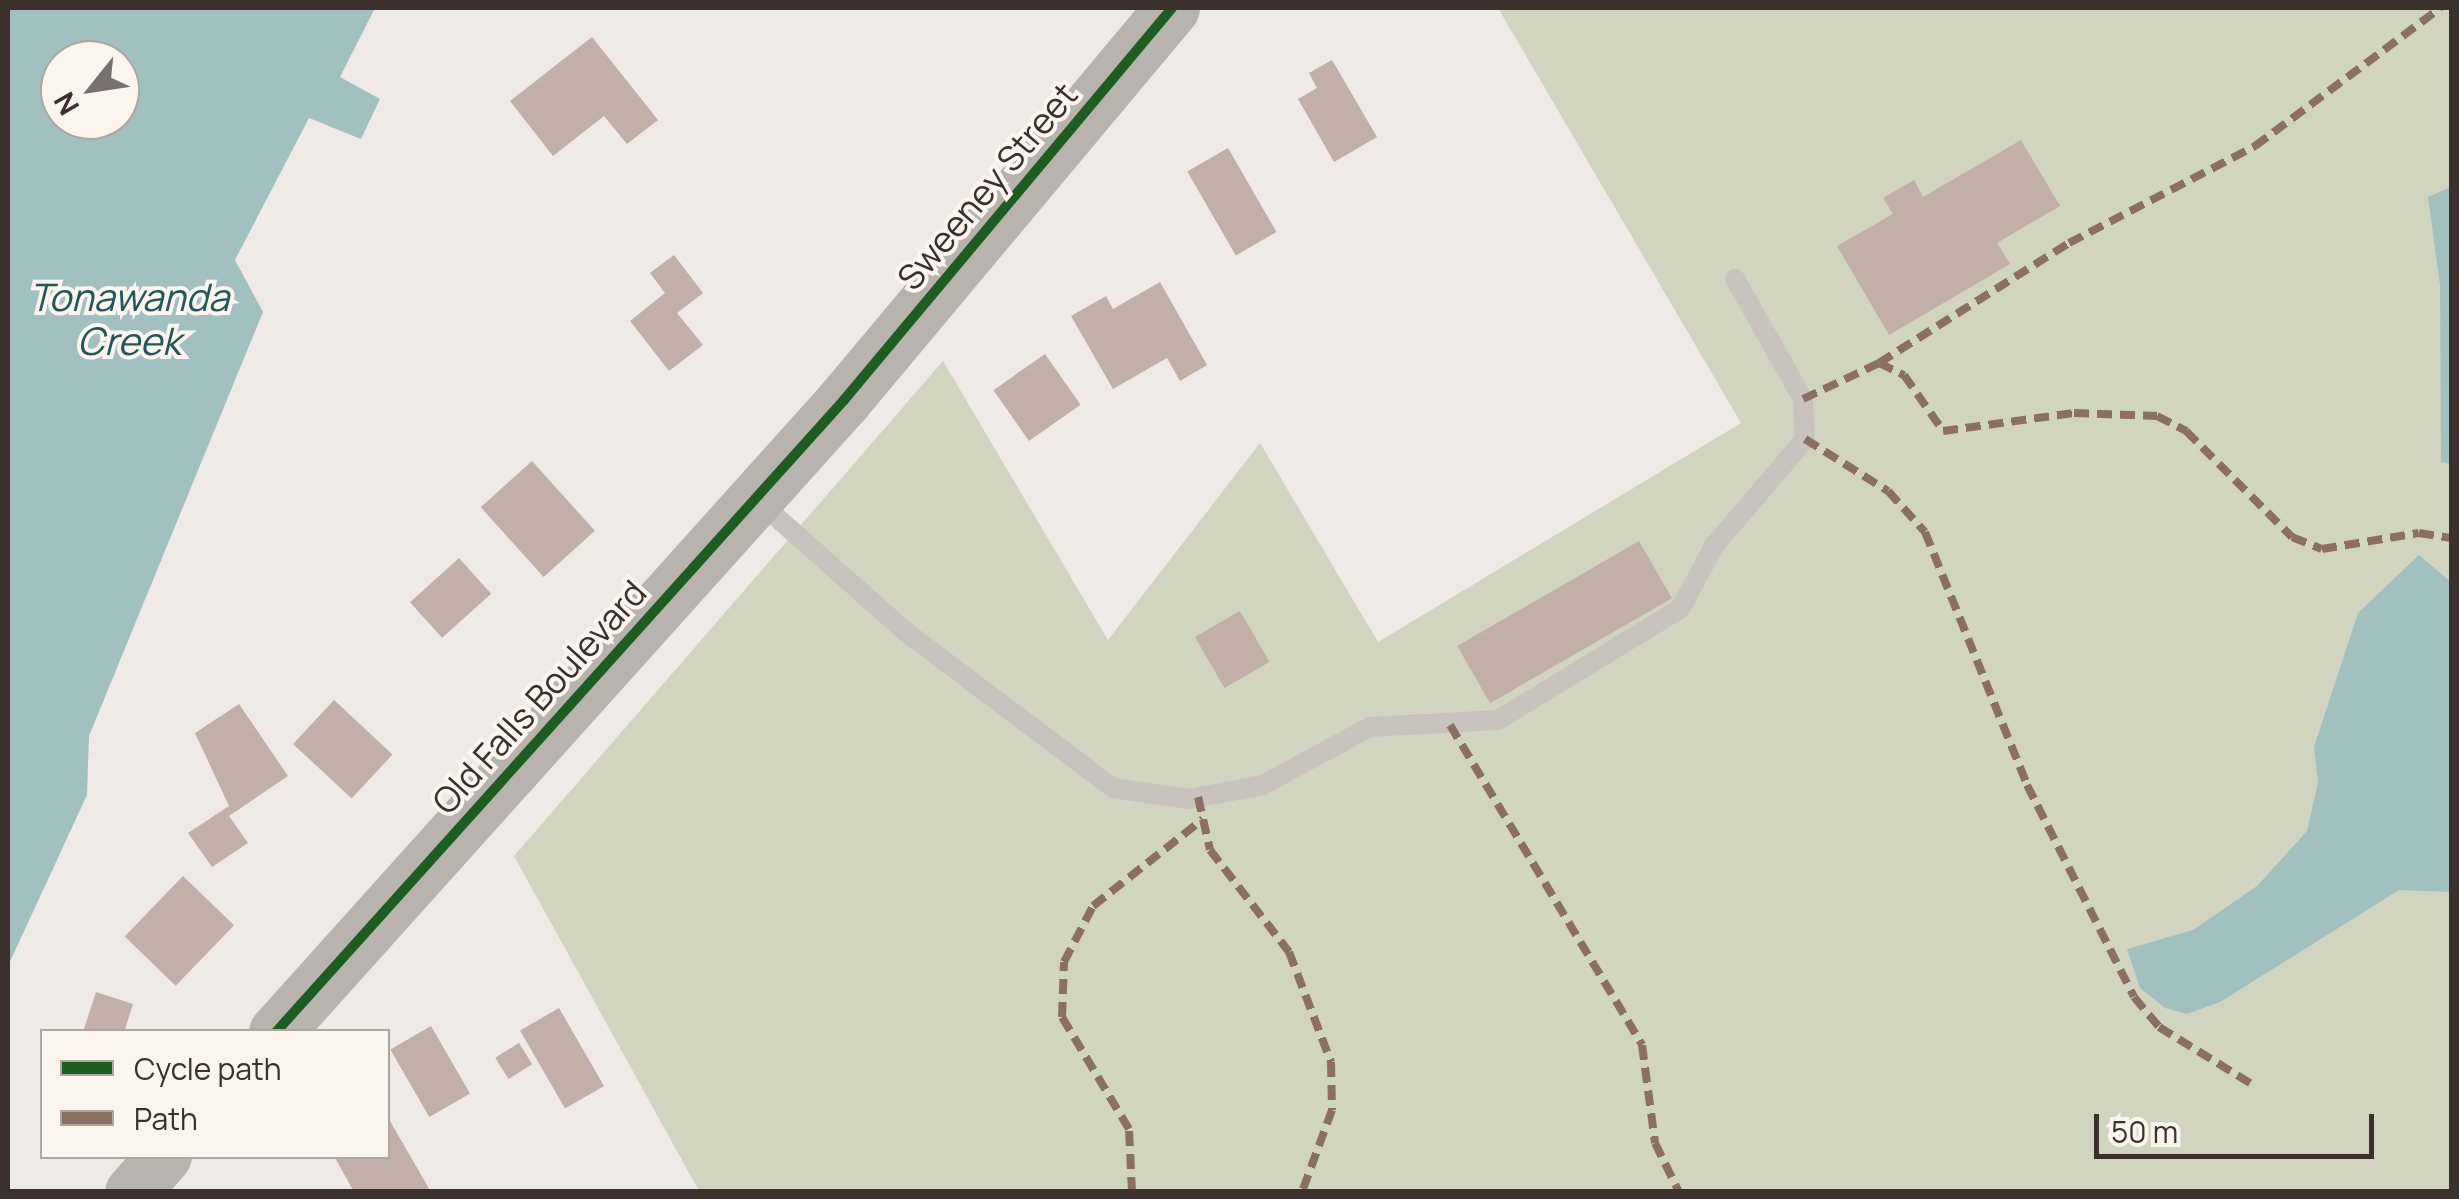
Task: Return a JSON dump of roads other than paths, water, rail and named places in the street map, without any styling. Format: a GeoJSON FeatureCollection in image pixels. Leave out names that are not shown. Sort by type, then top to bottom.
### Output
{"type":"FeatureCollection","features":[{"type":"Feature","properties":{"kind":"street","name":"Sweeney Street"},"geometry":{"type":"LineString","coordinates":[[844,400],[1172,8]]}},
{"type":"Feature","properties":{"kind":"street","name":"Old Falls Boulevard"},"geometry":{"type":"LineString","coordinates":[[279,1029],[844,400]]}},
{"type":"Feature","properties":{"kind":"street"},"geometry":{"type":"LineString","coordinates":[[132,1192],[161,1159]]}},
{"type":"Feature","properties":{"kind":"lane"},"geometry":{"type":"LineString","coordinates":[[754,497],[906,632],[1113,788],[1189,799],[1263,784],[1370,727],[1498,720],[1680,609],[1714,546],[1804,439],[1804,399],[1735,279]]}},
{"type":"Feature","properties":{"kind":"water","name":"Tonawanda Creek"},"geometry":{"type":"Polygon","coordinates":[[[9,8],[375,8],[340,77],[380,99],[361,139],[309,118],[235,260],[263,312],[89,736],[87,795],[8,966],[9,8]]]}},
{"type":"Feature","properties":{"kind":"water"},"geometry":{"type":"Polygon","coordinates":[[[2451,187],[2451,464],[2441,462],[2440,285],[2428,197],[2451,187]]]}},
{"type":"Feature","properties":{"kind":"water"},"geometry":{"type":"Polygon","coordinates":[[[2419,555],[2451,582],[2451,892],[2399,890],[2220,1002],[2187,1014],[2165,1008],[2140,988],[2127,949],[2193,930],[2257,886],[2307,831],[2318,783],[2314,747],[2358,613],[2419,555]]]}}]}
